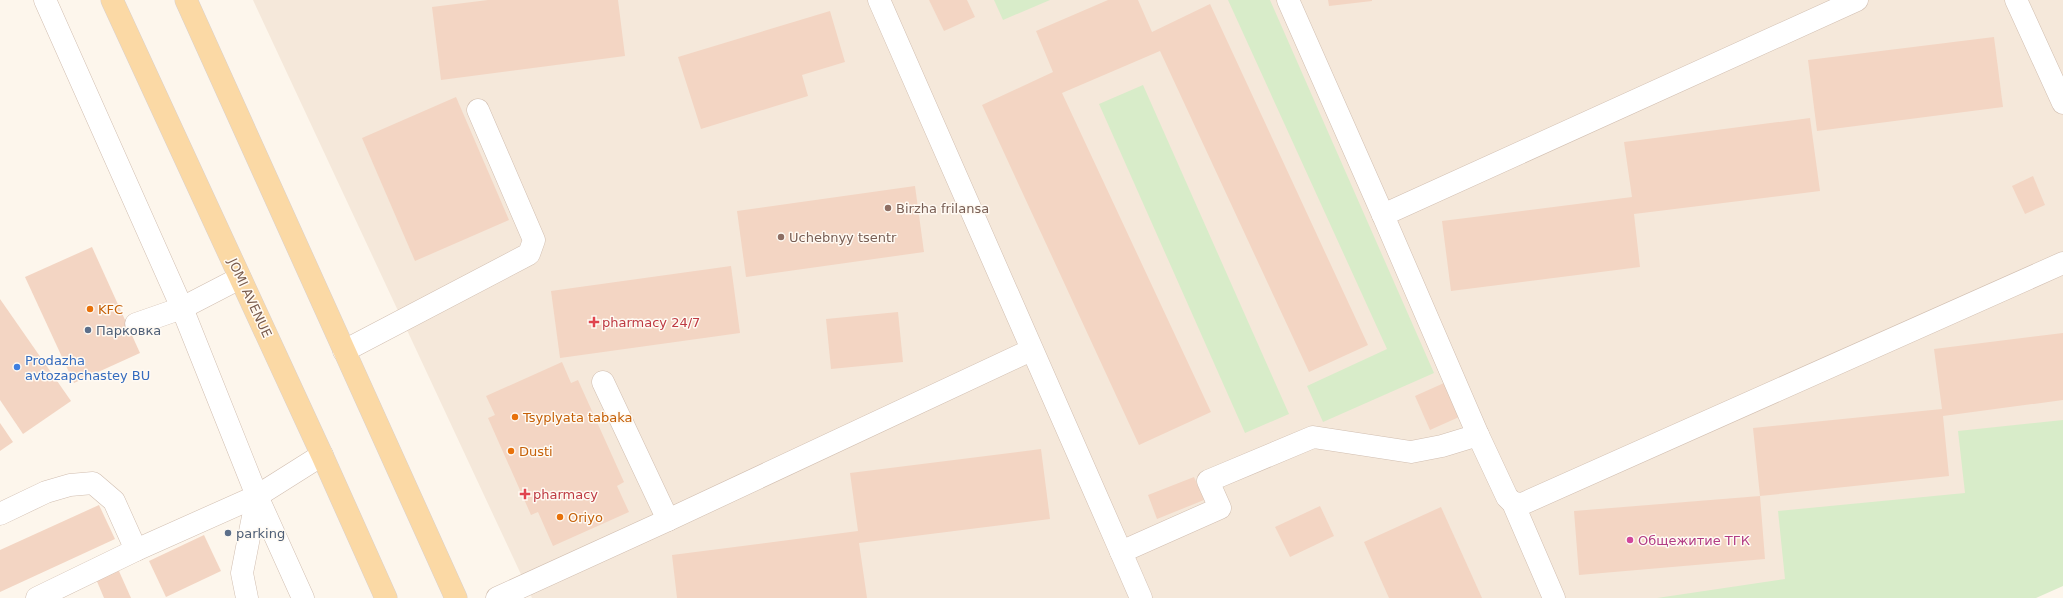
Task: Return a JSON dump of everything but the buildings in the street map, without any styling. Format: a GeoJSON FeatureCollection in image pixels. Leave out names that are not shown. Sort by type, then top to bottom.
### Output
{"type":"FeatureCollection","features":[{"type":"Feature","properties":{"kind":"main road","name":"JOMI AVENUE"},"geometry":{"type":"LineString","coordinates":[[112,0],[322,455],[386,598]]}},
{"type":"Feature","properties":{"kind":"main road"},"geometry":{"type":"LineString","coordinates":[[186,0],[456,598]]}},
{"type":"Feature","properties":{"kind":"street"},"geometry":{"type":"LineString","coordinates":[[46,0],[182,308],[257,496],[303,598]]}},
{"type":"Feature","properties":{"kind":"street"},"geometry":{"type":"LineString","coordinates":[[879,0],[1031,350],[1141,598]]}},
{"type":"Feature","properties":{"kind":"street"},"geometry":{"type":"LineString","coordinates":[[1288,0],[1478,435],[1507,497],[1513,504],[1554,598]]}},
{"type":"Feature","properties":{"kind":"street"},"geometry":{"type":"LineString","coordinates":[[1383,215],[1857,0]]}},
{"type":"Feature","properties":{"kind":"street"},"geometry":{"type":"LineString","coordinates":[[2016,0],[2063,102]]}},
{"type":"Feature","properties":{"kind":"street"},"geometry":{"type":"LineString","coordinates":[[344,351],[530,254],[534,240],[478,110]]}},
{"type":"Feature","properties":{"kind":"street"},"geometry":{"type":"LineString","coordinates":[[1513,504],[1522,504],[2063,263]]}},
{"type":"Feature","properties":{"kind":"street"},"geometry":{"type":"LineString","coordinates":[[136,324],[182,308],[240,278]]}},
{"type":"Feature","properties":{"kind":"street"},"geometry":{"type":"LineString","coordinates":[[497,598],[668,520],[1031,350]]}},
{"type":"Feature","properties":{"kind":"street"},"geometry":{"type":"LineString","coordinates":[[603,382],[668,520]]}},
{"type":"Feature","properties":{"kind":"street"},"geometry":{"type":"LineString","coordinates":[[1121,552],[1220,508],[1208,481],[1313,437],[1411,452],[1442,446],[1478,435]]}},
{"type":"Feature","properties":{"kind":"street"},"geometry":{"type":"LineString","coordinates":[[37,598],[136,550],[257,496],[322,455]]}},
{"type":"Feature","properties":{"kind":"street"},"geometry":{"type":"LineString","coordinates":[[0,514],[52,490],[70,484],[93,483],[114,501],[136,550]]}},
{"type":"Feature","properties":{"kind":"street"},"geometry":{"type":"LineString","coordinates":[[247,598],[242,573],[257,496]]}},
{"type":"Feature","properties":{"kind":"shaded area"},"geometry":{"type":"Polygon","coordinates":[[[253,0],[2063,0],[2063,533],[1918,598],[532,598],[253,0]]]}},
{"type":"Feature","properties":{"kind":"green space"},"geometry":{"type":"Polygon","coordinates":[[[994,0],[1050,0],[1003,20],[994,0]]]}},
{"type":"Feature","properties":{"kind":"green space"},"geometry":{"type":"Polygon","coordinates":[[[1228,0],[1270,0],[1434,373],[1323,422],[1307,386],[1387,349],[1228,0]]]}},
{"type":"Feature","properties":{"kind":"green space"},"geometry":{"type":"Polygon","coordinates":[[[1143,85],[1289,414],[1245,433],[1099,104],[1143,85]]]}},
{"type":"Feature","properties":{"kind":"green space"},"geometry":{"type":"Polygon","coordinates":[[[2063,420],[2063,586],[2036,598],[1657,598],[1785,579],[1778,511],[1965,493],[1958,431],[2063,420]]]}},
{"type":"Feature","properties":{"kind":"place","name":"Birzha frilansa"},"geometry":{"type":"Point","coordinates":[888,208]}},
{"type":"Feature","properties":{"kind":"place","name":"Uchebnyy tsentr"},"geometry":{"type":"Point","coordinates":[781,237]}},
{"type":"Feature","properties":{"kind":"place","name":"KFC"},"geometry":{"type":"Point","coordinates":[90,309]}},
{"type":"Feature","properties":{"kind":"place","name":"pharmacy 24/7"},"geometry":{"type":"Point","coordinates":[594,322]}},
{"type":"Feature","properties":{"kind":"place","name":"Парковка"},"geometry":{"type":"Point","coordinates":[88,330]}},
{"type":"Feature","properties":{"kind":"place","name":"Prodazha avtozapchastey BU"},"geometry":{"type":"Point","coordinates":[17,367]}},
{"type":"Feature","properties":{"kind":"place","name":"Tsyplyata tabaka"},"geometry":{"type":"Point","coordinates":[515,417]}},
{"type":"Feature","properties":{"kind":"place","name":"Dusti"},"geometry":{"type":"Point","coordinates":[511,451]}},
{"type":"Feature","properties":{"kind":"place","name":"pharmacy"},"geometry":{"type":"Point","coordinates":[525,494]}},
{"type":"Feature","properties":{"kind":"place","name":"Oriyo"},"geometry":{"type":"Point","coordinates":[560,517]}},
{"type":"Feature","properties":{"kind":"place","name":"parking"},"geometry":{"type":"Point","coordinates":[228,533]}},
{"type":"Feature","properties":{"kind":"place","name":"Общежитие ТГК"},"geometry":{"type":"Point","coordinates":[1630,540]}}]}
